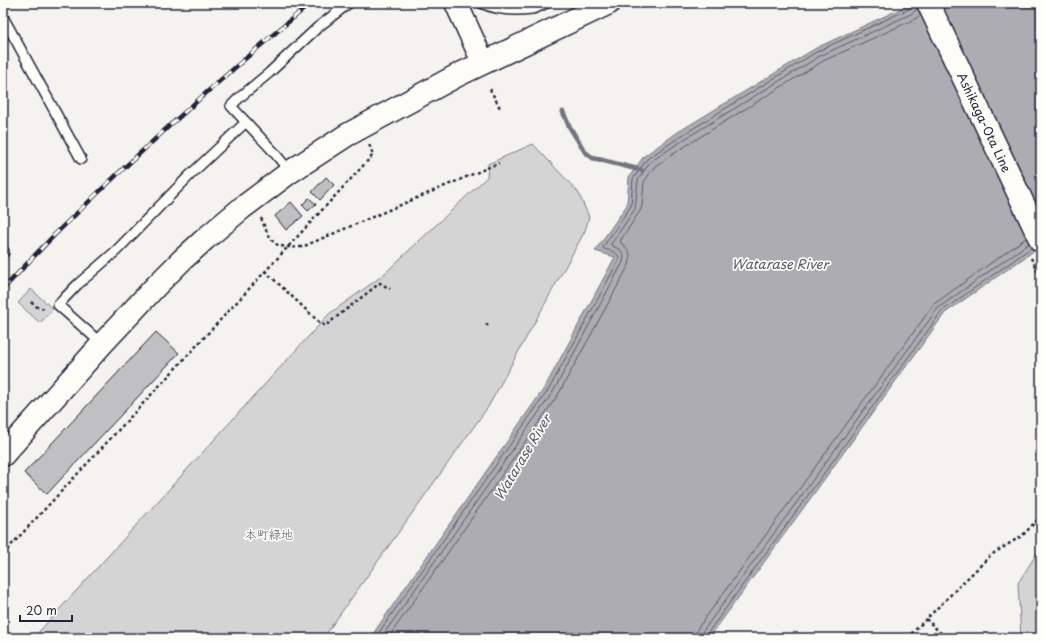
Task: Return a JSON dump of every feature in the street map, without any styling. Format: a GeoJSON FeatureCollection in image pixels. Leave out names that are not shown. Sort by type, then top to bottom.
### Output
{"type":"FeatureCollection","features":[{"type":"Feature","properties":{"kind":"street"},"geometry":{"type":"LineString","coordinates":[[456,3],[483,62]]}},
{"type":"Feature","properties":{"kind":"street"},"geometry":{"type":"LineString","coordinates":[[3,455],[102,344],[182,260],[205,238],[290,172],[347,135],[483,62],[609,3]]}},
{"type":"Feature","properties":{"kind":"street","name":"Ashikaga-Ota Line"},"geometry":{"type":"LineString","coordinates":[[928,3],[1041,241]]}},
{"type":"Feature","properties":{"kind":"lane"},"geometry":{"type":"LineString","coordinates":[[290,172],[273,151],[231,106],[317,28],[349,3]]}},
{"type":"Feature","properties":{"kind":"lane"},"geometry":{"type":"LineString","coordinates":[[481,3],[496,8],[517,10],[533,8],[546,3]]}},
{"type":"Feature","properties":{"kind":"lane"},"geometry":{"type":"LineString","coordinates":[[3,17],[81,159]]}},
{"type":"Feature","properties":{"kind":"lane"},"geometry":{"type":"LineString","coordinates":[[102,344],[58,305],[246,122]]}},
{"type":"Feature","properties":{"kind":"path"},"geometry":{"type":"LineString","coordinates":[[490,89],[500,108]]}},
{"type":"Feature","properties":{"kind":"path"},"geometry":{"type":"LineString","coordinates":[[3,554],[373,155],[369,144]]}},
{"type":"Feature","properties":{"kind":"path"},"geometry":{"type":"LineString","coordinates":[[260,215],[268,235],[276,245],[288,248],[302,247],[499,164]]}},
{"type":"Feature","properties":{"kind":"path"},"geometry":{"type":"LineString","coordinates":[[265,271],[325,326],[380,283],[390,288]]}},
{"type":"Feature","properties":{"kind":"path"},"geometry":{"type":"LineString","coordinates":[[486,324],[490,327]]}},
{"type":"Feature","properties":{"kind":"path"},"geometry":{"type":"LineString","coordinates":[[907,638],[991,555],[1023,535],[1041,516]]}},
{"type":"Feature","properties":{"kind":"path"},"geometry":{"type":"LineString","coordinates":[[926,619],[946,638]]}},
{"type":"Feature","properties":{"kind":"green space","name":"本町緑地"},"geometry":{"type":"Polygon","coordinates":[[[533,144],[578,192],[589,217],[585,231],[488,407],[323,638],[30,638],[35,636],[329,314],[382,276],[487,177],[488,164],[533,144]]]}},
{"type":"Feature","properties":{"kind":"green space"},"geometry":{"type":"Polygon","coordinates":[[[31,289],[53,309],[40,323],[18,303],[31,289]]]}},
{"type":"Feature","properties":{"kind":"green space"},"geometry":{"type":"Polygon","coordinates":[[[1041,547],[1041,638],[1021,638],[1018,583],[1041,547]]]}},
{"type":"Feature","properties":{"kind":"water","name":"Watarase River"},"geometry":{"type":"Polygon","coordinates":[[[913,3],[1041,3],[1041,246],[945,313],[709,638],[370,638],[545,387],[615,257],[595,251],[627,205],[629,177],[644,156],[678,132],[816,48],[913,3]]]}},
{"type":"Feature","properties":{"kind":"building"},"geometry":{"type":"Polygon","coordinates":[[[326,177],[334,185],[320,200],[312,192],[326,177]]]}},
{"type":"Feature","properties":{"kind":"building"},"geometry":{"type":"Polygon","coordinates":[[[309,198],[316,204],[308,211],[302,205],[309,198]]]}},
{"type":"Feature","properties":{"kind":"building"},"geometry":{"type":"Polygon","coordinates":[[[291,202],[303,216],[286,230],[275,216],[291,202]]]}},
{"type":"Feature","properties":{"kind":"building"},"geometry":{"type":"Polygon","coordinates":[[[156,332],[179,353],[47,494],[24,473],[156,332]]]}},
{"type":"Feature","properties":{"kind":"waterway"},"geometry":{"type":"LineString","coordinates":[[563,112],[569,126],[585,152],[593,158],[641,170]]}},
{"type":"Feature","properties":{"kind":"railway"},"geometry":{"type":"LineString","coordinates":[[3,289],[58,231],[163,132],[311,3]]}}]}
